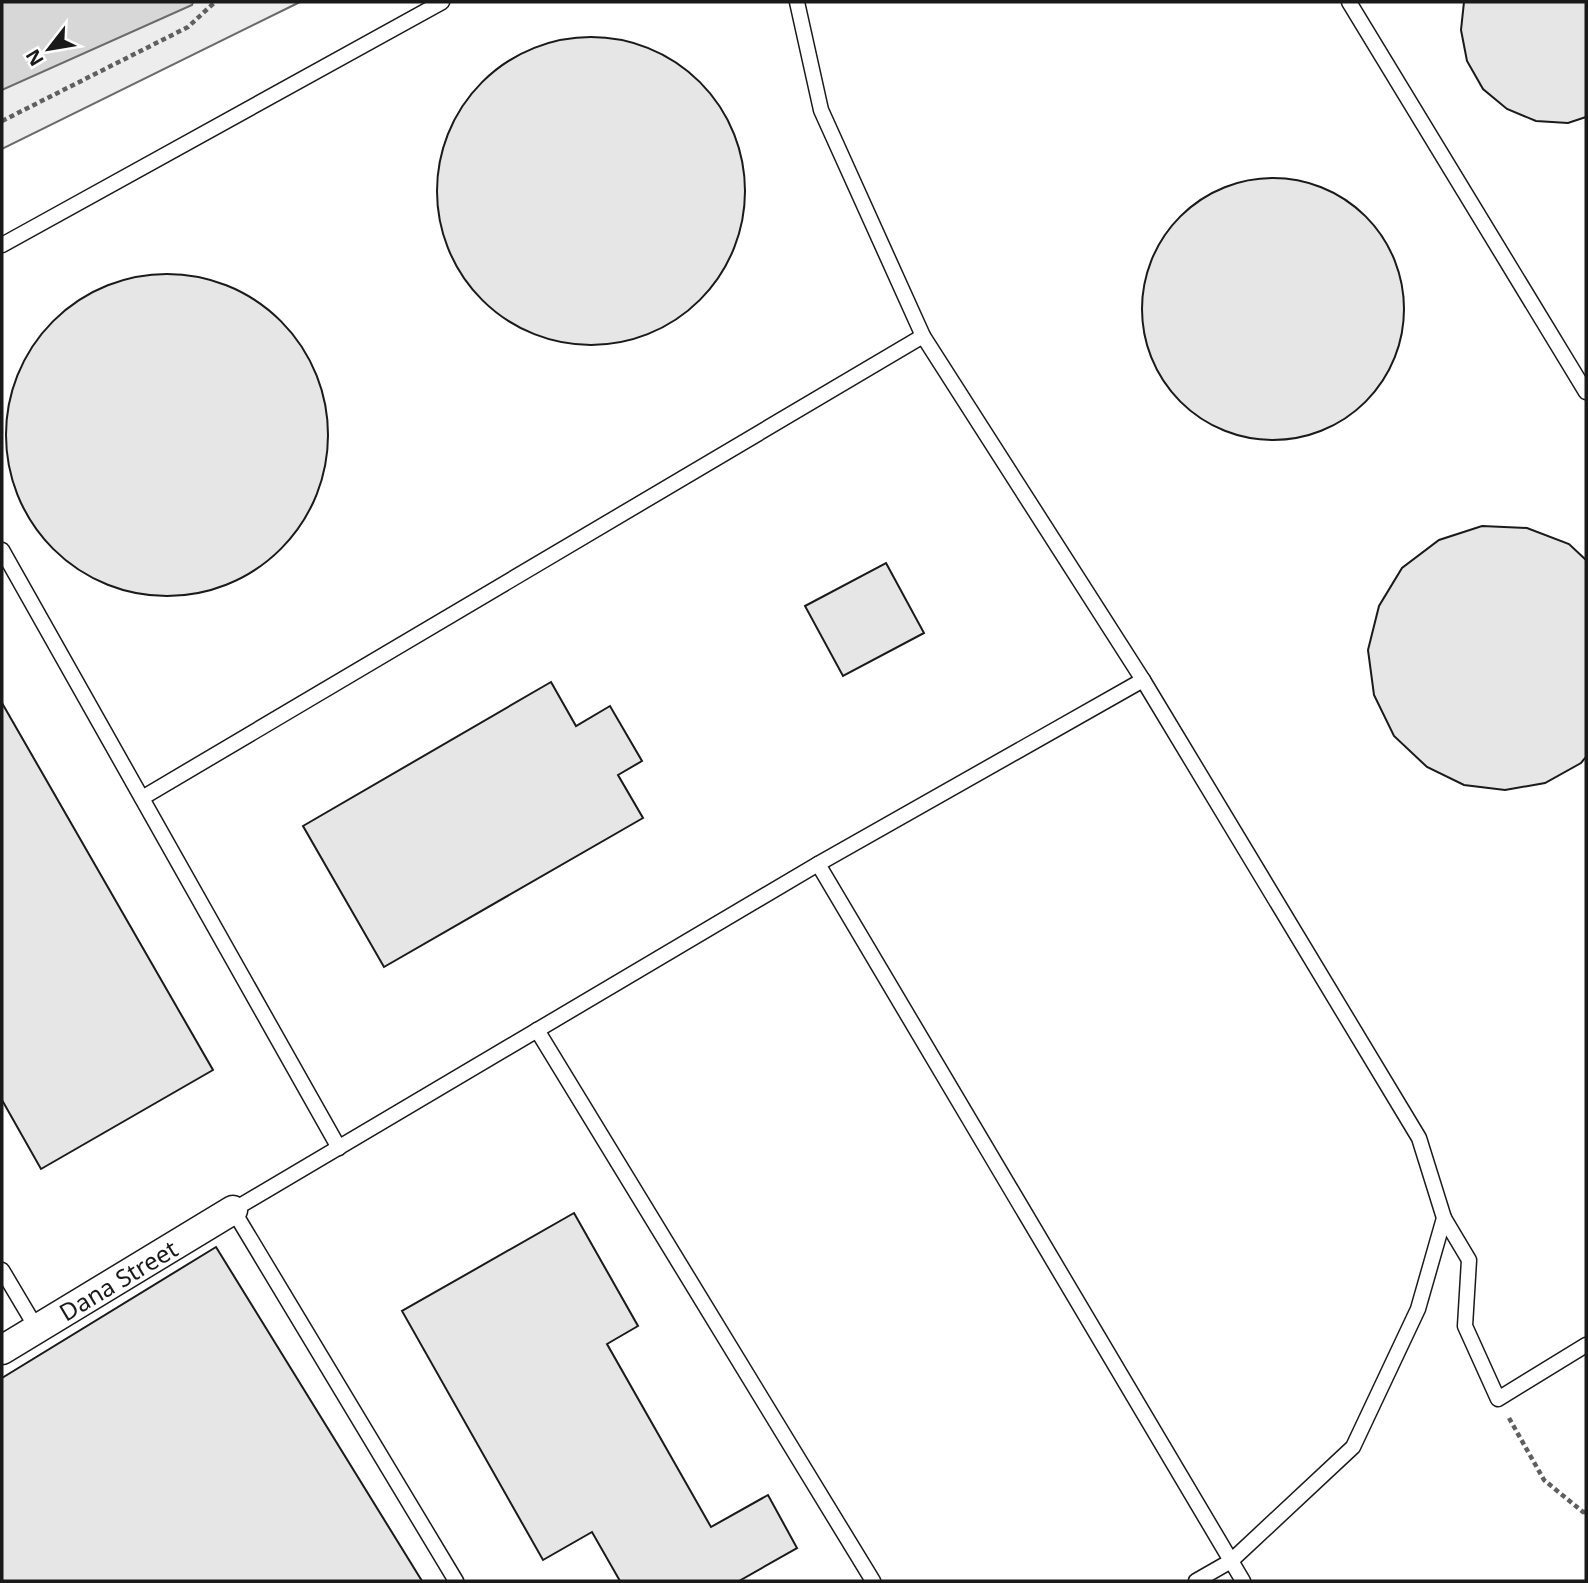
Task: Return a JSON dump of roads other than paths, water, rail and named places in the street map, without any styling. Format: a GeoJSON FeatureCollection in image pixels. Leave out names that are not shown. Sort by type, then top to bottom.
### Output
{"type":"FeatureCollection","features":[{"type":"Feature","properties":{"kind":"street","name":"Dana Street"},"geometry":{"type":"LineString","coordinates":[[2,1350],[233,1210]]}},
{"type":"Feature","properties":{"kind":"lane"},"geometry":{"type":"LineString","coordinates":[[2,245],[442,2]]}},
{"type":"Feature","properties":{"kind":"lane"},"geometry":{"type":"LineString","coordinates":[[797,2],[821,110],[923,336],[1143,680],[1419,1138],[1444,1218],[1469,1260],[1465,1326],[1498,1399],[1586,1345]]}},
{"type":"Feature","properties":{"kind":"lane"},"geometry":{"type":"LineString","coordinates":[[1349,2],[1586,392]]}},
{"type":"Feature","properties":{"kind":"lane"},"geometry":{"type":"LineString","coordinates":[[142,798],[923,336]]}},
{"type":"Feature","properties":{"kind":"lane"},"geometry":{"type":"LineString","coordinates":[[2,550],[339,1149]]}},
{"type":"Feature","properties":{"kind":"lane"},"geometry":{"type":"LineString","coordinates":[[456,1581],[233,1210],[818,864],[1143,680]]}},
{"type":"Feature","properties":{"kind":"lane"},"geometry":{"type":"LineString","coordinates":[[818,864],[1242,1581]]}},
{"type":"Feature","properties":{"kind":"lane"},"geometry":{"type":"LineString","coordinates":[[537,1030],[873,1581]]}},
{"type":"Feature","properties":{"kind":"lane"},"geometry":{"type":"LineString","coordinates":[[1196,1581],[1231,1561],[1353,1447],[1418,1309],[1444,1218]]}},
{"type":"Feature","properties":{"kind":"lane"},"geometry":{"type":"LineString","coordinates":[[2,1270],[37,1329]]}}]}
